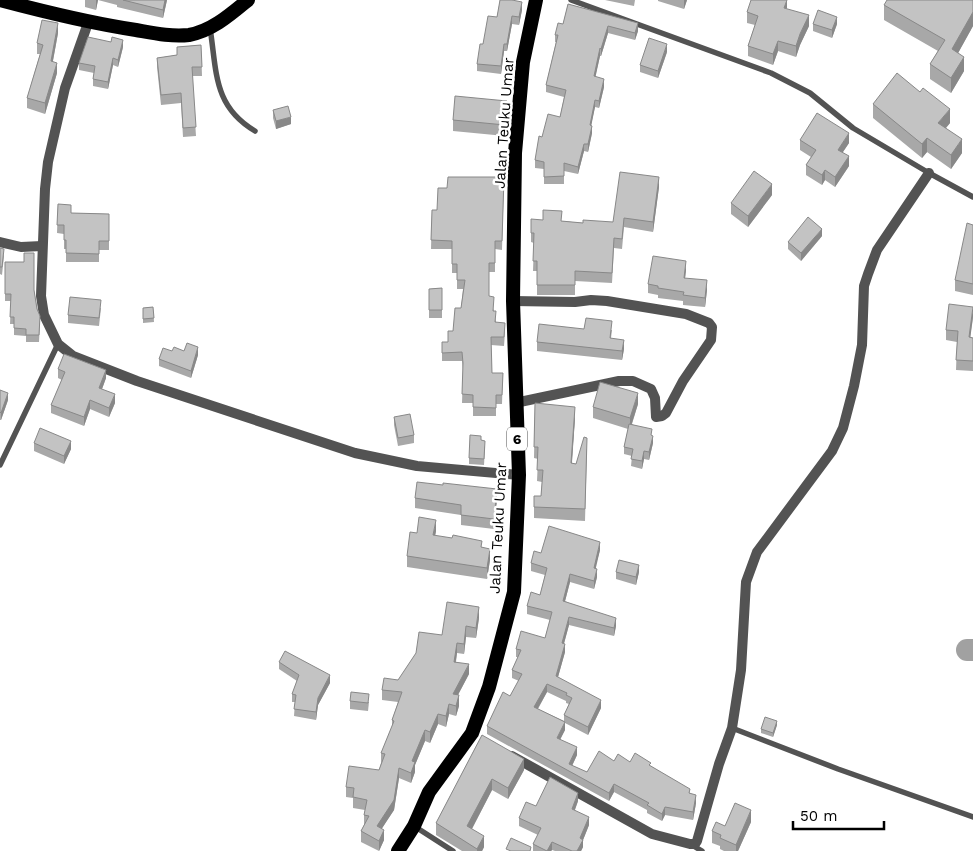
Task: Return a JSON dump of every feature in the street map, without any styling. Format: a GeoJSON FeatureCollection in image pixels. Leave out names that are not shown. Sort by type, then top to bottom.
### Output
{"type":"FeatureCollection","features":[{"type":"Feature","properties":{"kind":"highway"},"geometry":{"type":"LineString","coordinates":[[0,0],[88,23],[167,35],[189,35],[210,28],[248,0]]}},
{"type":"Feature","properties":{"kind":"highway","name":"Jalan Teuku Umar"},"geometry":{"type":"LineString","coordinates":[[398,851],[414,826],[429,792],[476,736],[514,592],[519,475],[515,403],[513,301],[515,153],[523,62],[536,0]]}},
{"type":"Feature","properties":{"kind":"street"},"geometry":{"type":"LineString","coordinates":[[88,23],[64,88],[48,162],[45,189],[41,296],[44,315],[58,344],[73,356],[119,374],[355,453],[417,466],[519,475]]}},
{"type":"Feature","properties":{"kind":"street"},"geometry":{"type":"LineString","coordinates":[[506,752],[652,834],[695,844],[732,728],[741,670],[746,582],[757,552],[832,451],[843,428],[862,346],[864,286],[868,274],[877,250],[929,173]]}},
{"type":"Feature","properties":{"kind":"street"},"geometry":{"type":"LineString","coordinates":[[0,242],[21,247],[42,246]]}},
{"type":"Feature","properties":{"kind":"street"},"geometry":{"type":"LineString","coordinates":[[513,301],[575,302],[591,300],[621,303],[695,317],[709,323],[712,332],[711,340],[683,381],[666,413],[660,417],[656,417],[655,398],[651,389],[632,381],[604,384],[515,403]]}},
{"type":"Feature","properties":{"kind":"lane"},"geometry":{"type":"LineString","coordinates":[[571,0],[771,73],[810,93],[853,128],[973,197]]}},
{"type":"Feature","properties":{"kind":"lane"},"geometry":{"type":"LineString","coordinates":[[210,28],[218,82],[222,95],[237,119],[255,131]]}},
{"type":"Feature","properties":{"kind":"lane"},"geometry":{"type":"LineString","coordinates":[[0,465],[58,344]]}},
{"type":"Feature","properties":{"kind":"lane"},"geometry":{"type":"LineString","coordinates":[[732,728],[838,769],[973,817]]}},
{"type":"Feature","properties":{"kind":"lane"},"geometry":{"type":"LineString","coordinates":[[414,826],[453,851]]}},
{"type":"Feature","properties":{"kind":"lane"},"geometry":{"type":"LineString","coordinates":[[690,844],[702,851]]}},
{"type":"Feature","properties":{"kind":"building"},"geometry":{"type":"Polygon","coordinates":[[[123,0],[165,0],[163,10],[123,0]]]}},
{"type":"Feature","properties":{"kind":"building"},"geometry":{"type":"Polygon","coordinates":[[[500,0],[522,2],[519,17],[512,16],[507,44],[504,44],[501,66],[477,64],[480,44],[483,44],[488,16],[497,17],[500,0]]]}},
{"type":"Feature","properties":{"kind":"building"},"geometry":{"type":"Polygon","coordinates":[[[751,0],[787,0],[784,8],[809,15],[796,46],[778,41],[773,54],[748,46],[758,16],[747,12],[751,0]]]}},
{"type":"Feature","properties":{"kind":"building"},"geometry":{"type":"Polygon","coordinates":[[[887,0],[973,0],[973,12],[952,49],[964,57],[951,78],[930,64],[945,40],[884,5],[887,0]]]}},
{"type":"Feature","properties":{"kind":"building"},"geometry":{"type":"Polygon","coordinates":[[[568,4],[638,23],[635,33],[608,26],[600,48],[594,76],[604,79],[599,101],[595,100],[588,144],[584,144],[578,167],[564,163],[564,176],[544,177],[544,162],[535,160],[539,136],[542,137],[548,114],[560,117],[566,90],[546,85],[558,35],[555,35],[558,23],[563,24],[568,4]]]}},
{"type":"Feature","properties":{"kind":"building"},"geometry":{"type":"Polygon","coordinates":[[[818,10],[837,17],[832,30],[813,24],[818,10]]]}},
{"type":"Feature","properties":{"kind":"building"},"geometry":{"type":"Polygon","coordinates":[[[42,20],[58,23],[51,61],[57,63],[45,103],[27,98],[43,45],[37,43],[42,20]]]}},
{"type":"Feature","properties":{"kind":"building"},"geometry":{"type":"Polygon","coordinates":[[[88,37],[111,42],[112,37],[123,40],[118,60],[113,58],[108,82],[93,79],[95,66],[79,63],[88,37]]]}},
{"type":"Feature","properties":{"kind":"building"},"geometry":{"type":"Polygon","coordinates":[[[649,38],[667,44],[658,71],[640,65],[649,38]]]}},
{"type":"Feature","properties":{"kind":"building"},"geometry":{"type":"Polygon","coordinates":[[[201,45],[202,67],[192,67],[196,127],[183,128],[181,93],[161,95],[157,58],[177,55],[177,47],[201,45]]]}},
{"type":"Feature","properties":{"kind":"building"},"geometry":{"type":"Polygon","coordinates":[[[897,73],[920,92],[923,88],[950,109],[938,123],[962,139],[951,155],[927,138],[922,144],[873,104],[897,73]]]}},
{"type":"Feature","properties":{"kind":"building"},"geometry":{"type":"Polygon","coordinates":[[[455,96],[507,101],[505,125],[453,120],[455,96]]]}},
{"type":"Feature","properties":{"kind":"building"},"geometry":{"type":"Polygon","coordinates":[[[288,106],[291,117],[276,121],[273,110],[288,106]]]}},
{"type":"Feature","properties":{"kind":"building"},"geometry":{"type":"Polygon","coordinates":[[[817,113],[849,133],[838,150],[849,156],[835,177],[825,170],[822,175],[806,165],[816,150],[800,140],[817,113]]]}},
{"type":"Feature","properties":{"kind":"building"},"geometry":{"type":"Polygon","coordinates":[[[754,171],[772,184],[748,216],[731,203],[754,171]]]}},
{"type":"Feature","properties":{"kind":"building"},"geometry":{"type":"Polygon","coordinates":[[[620,172],[659,177],[653,222],[624,218],[622,239],[614,238],[612,273],[575,271],[575,285],[537,285],[537,261],[533,261],[534,233],[531,233],[531,219],[543,220],[543,210],[562,211],[561,221],[583,223],[583,220],[613,222],[620,172]]]}},
{"type":"Feature","properties":{"kind":"building"},"geometry":{"type":"Polygon","coordinates":[[[448,177],[504,177],[502,241],[495,241],[495,263],[489,263],[489,296],[494,297],[493,311],[496,311],[495,322],[505,323],[504,337],[491,337],[492,373],[503,373],[502,395],[496,395],[496,408],[473,407],[473,395],[462,394],[462,352],[442,353],[442,342],[448,342],[448,331],[453,331],[455,308],[461,308],[465,280],[457,280],[457,264],[452,264],[452,241],[431,240],[432,210],[437,210],[438,188],[447,188],[448,177]]]}},
{"type":"Feature","properties":{"kind":"building"},"geometry":{"type":"Polygon","coordinates":[[[58,204],[71,205],[71,213],[109,214],[109,241],[99,241],[99,254],[66,253],[64,225],[57,225],[58,204]]]}},
{"type":"Feature","properties":{"kind":"building"},"geometry":{"type":"Polygon","coordinates":[[[808,217],[822,229],[801,253],[788,242],[808,217]]]}},
{"type":"Feature","properties":{"kind":"building"},"geometry":{"type":"Polygon","coordinates":[[[967,223],[973,225],[973,284],[955,280],[967,223]]]}},
{"type":"Feature","properties":{"kind":"building"},"geometry":{"type":"Polygon","coordinates":[[[0,248],[4,249],[2,267],[0,267],[0,248]]]}},
{"type":"Feature","properties":{"kind":"building"},"geometry":{"type":"Polygon","coordinates":[[[24,253],[34,253],[34,290],[40,316],[39,335],[26,335],[26,329],[14,328],[14,317],[10,317],[11,294],[5,294],[5,262],[24,262],[24,253]]]}},
{"type":"Feature","properties":{"kind":"building"},"geometry":{"type":"Polygon","coordinates":[[[653,256],[686,261],[684,278],[707,280],[705,298],[683,295],[684,292],[658,288],[658,286],[648,284],[653,256]]]}},
{"type":"Feature","properties":{"kind":"building"},"geometry":{"type":"Polygon","coordinates":[[[442,288],[442,310],[429,310],[429,289],[442,288]]]}},
{"type":"Feature","properties":{"kind":"building"},"geometry":{"type":"Polygon","coordinates":[[[70,297],[101,300],[99,318],[68,315],[70,297]]]}},
{"type":"Feature","properties":{"kind":"building"},"geometry":{"type":"Polygon","coordinates":[[[949,304],[973,307],[969,337],[973,338],[973,361],[956,360],[958,331],[946,330],[949,304]]]}},
{"type":"Feature","properties":{"kind":"building"},"geometry":{"type":"Polygon","coordinates":[[[153,307],[154,318],[143,319],[143,308],[153,307]]]}},
{"type":"Feature","properties":{"kind":"building"},"geometry":{"type":"Polygon","coordinates":[[[586,318],[612,321],[610,338],[624,340],[622,351],[537,342],[539,324],[584,329],[586,318]]]}},
{"type":"Feature","properties":{"kind":"building"},"geometry":{"type":"Polygon","coordinates":[[[187,343],[198,347],[191,371],[159,359],[163,348],[172,351],[174,347],[184,351],[187,343]]]}},
{"type":"Feature","properties":{"kind":"building"},"geometry":{"type":"Polygon","coordinates":[[[64,354],[106,370],[99,388],[115,394],[109,408],[90,400],[84,417],[51,405],[65,372],[58,369],[64,354]]]}},
{"type":"Feature","properties":{"kind":"building"},"geometry":{"type":"Polygon","coordinates":[[[600,382],[638,393],[630,418],[593,407],[600,382]]]}},
{"type":"Feature","properties":{"kind":"building"},"geometry":{"type":"Polygon","coordinates":[[[0,390],[8,393],[1,413],[0,412],[0,390]]]}},
{"type":"Feature","properties":{"kind":"building"},"geometry":{"type":"Polygon","coordinates":[[[535,403],[575,407],[571,463],[576,464],[584,437],[587,438],[585,509],[534,507],[534,496],[541,496],[543,470],[537,470],[538,447],[534,447],[535,403]]]}},
{"type":"Feature","properties":{"kind":"building"},"geometry":{"type":"Polygon","coordinates":[[[410,414],[414,435],[398,438],[394,417],[410,414]]]}},
{"type":"Feature","properties":{"kind":"building"},"geometry":{"type":"Polygon","coordinates":[[[629,424],[652,429],[651,435],[653,436],[649,452],[644,451],[642,461],[631,459],[633,449],[624,447],[629,424]]]}},
{"type":"Feature","properties":{"kind":"building"},"geometry":{"type":"Polygon","coordinates":[[[40,428],[71,441],[64,456],[34,443],[40,428]]]}},
{"type":"Feature","properties":{"kind":"building"},"geometry":{"type":"Polygon","coordinates":[[[470,435],[481,436],[481,440],[485,441],[484,459],[469,458],[470,435]]]}},
{"type":"Feature","properties":{"kind":"building"},"geometry":{"type":"Polygon","coordinates":[[[417,482],[497,489],[494,519],[461,515],[461,505],[415,498],[417,482]]]}},
{"type":"Feature","properties":{"kind":"building"},"geometry":{"type":"Polygon","coordinates":[[[419,517],[436,520],[433,535],[452,538],[453,535],[482,541],[481,547],[490,549],[487,568],[407,556],[410,532],[417,533],[419,517]]]}},
{"type":"Feature","properties":{"kind":"building"},"geometry":{"type":"Polygon","coordinates":[[[549,526],[600,542],[594,568],[597,569],[594,581],[570,574],[563,601],[616,618],[614,628],[569,617],[562,643],[565,644],[556,676],[601,700],[588,727],[564,715],[572,698],[566,695],[567,693],[547,684],[534,707],[565,722],[557,738],[577,747],[569,764],[587,772],[599,751],[614,761],[618,754],[630,762],[635,753],[651,763],[649,765],[690,789],[689,793],[696,795],[693,812],[665,807],[662,814],[647,805],[649,803],[614,784],[609,793],[487,726],[503,692],[510,696],[522,674],[512,670],[521,650],[516,649],[521,631],[545,638],[552,612],[527,606],[531,592],[540,595],[547,568],[531,563],[534,551],[541,553],[549,526]]]}},
{"type":"Feature","properties":{"kind":"building"},"geometry":{"type":"Polygon","coordinates":[[[619,560],[639,565],[636,577],[616,572],[619,560]]]}},
{"type":"Feature","properties":{"kind":"building"},"geometry":{"type":"Polygon","coordinates":[[[447,602],[479,607],[476,628],[466,626],[464,644],[457,643],[454,662],[469,664],[453,694],[459,695],[456,706],[449,704],[446,716],[438,714],[430,732],[425,730],[412,761],[415,762],[411,773],[399,768],[394,800],[377,826],[384,830],[379,841],[361,831],[369,816],[364,815],[367,800],[353,797],[354,788],[346,787],[349,766],[379,770],[385,754],[381,753],[394,721],[392,720],[402,692],[382,690],[384,678],[398,680],[416,653],[419,632],[442,635],[447,602]]]}},
{"type":"Feature","properties":{"kind":"building"},"geometry":{"type":"Polygon","coordinates":[[[285,651],[330,675],[318,698],[316,712],[294,709],[296,695],[292,694],[299,675],[279,662],[285,651]]]}},
{"type":"Feature","properties":{"kind":"building"},"geometry":{"type":"Polygon","coordinates":[[[351,692],[369,694],[368,703],[350,701],[351,692]]]}},
{"type":"Feature","properties":{"kind":"building"},"geometry":{"type":"Polygon","coordinates":[[[765,717],[777,721],[773,733],[761,729],[765,717]]]}},
{"type":"Feature","properties":{"kind":"building"},"geometry":{"type":"Polygon","coordinates":[[[482,735],[524,759],[508,788],[492,779],[467,826],[484,836],[477,849],[436,823],[482,735]]]}},
{"type":"Feature","properties":{"kind":"building"},"geometry":{"type":"Polygon","coordinates":[[[550,777],[578,793],[572,809],[589,817],[580,838],[583,840],[577,851],[572,851],[552,842],[547,851],[533,844],[541,828],[519,818],[526,802],[536,806],[550,777]]]}},
{"type":"Feature","properties":{"kind":"building"},"geometry":{"type":"Polygon","coordinates":[[[735,803],[751,810],[736,845],[720,838],[721,835],[712,831],[716,822],[725,826],[735,803]]]}},
{"type":"Feature","properties":{"kind":"building"},"geometry":{"type":"Polygon","coordinates":[[[511,838],[531,847],[530,851],[511,851],[506,849],[511,838]]]}},
{"type":"Feature","properties":{"kind":"waterway"},"geometry":{"type":"LineString","coordinates":[[967,650],[973,650]]}}]}
